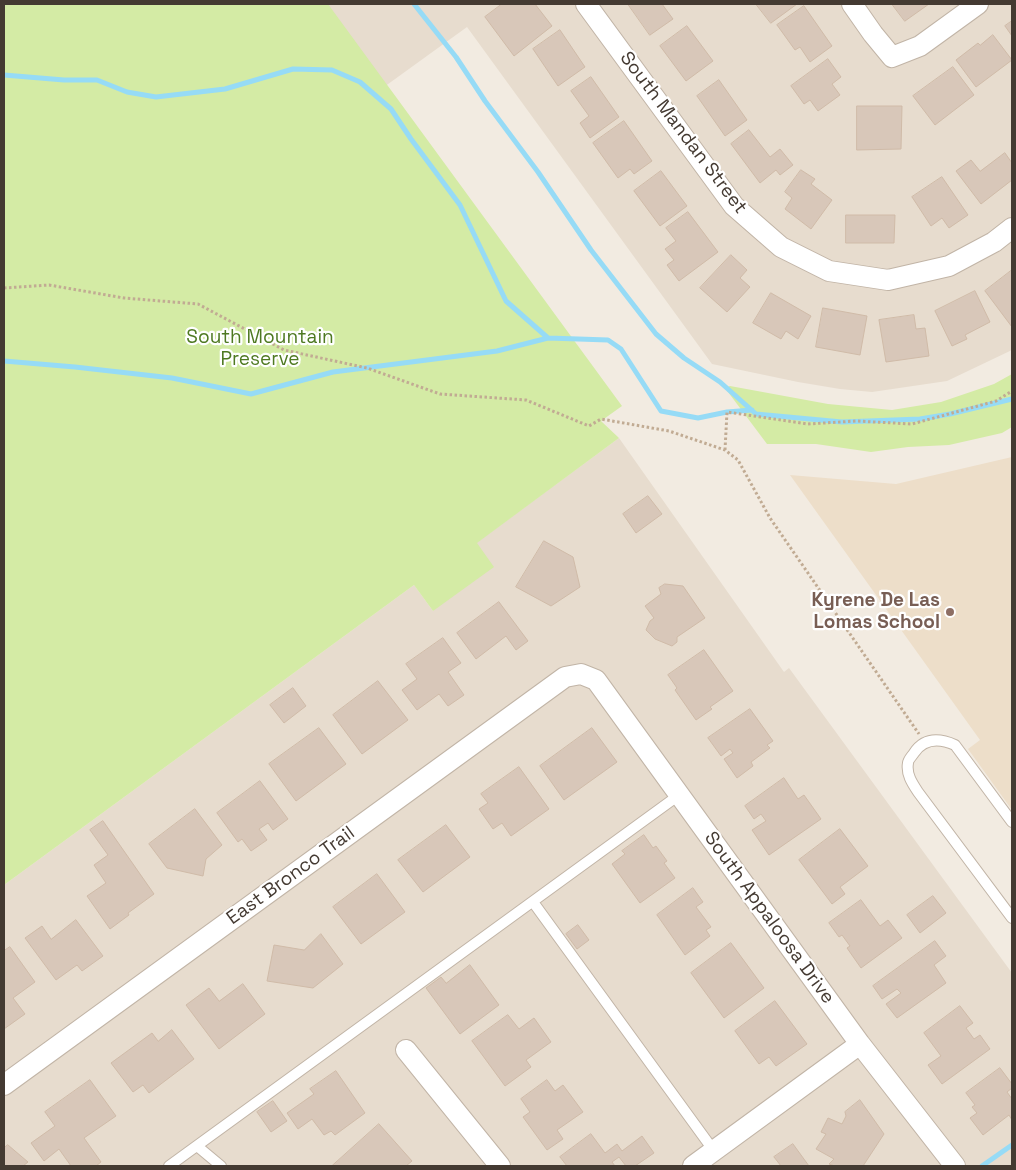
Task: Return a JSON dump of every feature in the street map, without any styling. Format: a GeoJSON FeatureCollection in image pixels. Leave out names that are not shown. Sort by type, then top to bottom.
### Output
{"type":"FeatureCollection","features":[{"type":"Feature","properties":{"kind":"street","name":"South Mandan Street"},"geometry":{"type":"LineString","coordinates":[[586,4],[734,206],[781,248],[829,271],[888,280],[950,266],[994,242],[1012,228]]}},
{"type":"Feature","properties":{"kind":"street"},"geometry":{"type":"LineString","coordinates":[[852,4],[872,34],[892,57],[920,46],[978,4]]}},
{"type":"Feature","properties":{"kind":"street","name":"South Appaloosa Drive"},"geometry":{"type":"LineString","coordinates":[[581,674],[596,680],[860,1044],[955,1166]]}},
{"type":"Feature","properties":{"kind":"street","name":"East Bronco Trail"},"geometry":{"type":"LineString","coordinates":[[4,1086],[565,677],[581,674]]}},
{"type":"Feature","properties":{"kind":"street"},"geometry":{"type":"LineString","coordinates":[[693,1166],[860,1044]]}},
{"type":"Feature","properties":{"kind":"street"},"geometry":{"type":"LineString","coordinates":[[406,1050],[500,1166]]}},
{"type":"Feature","properties":{"kind":"lane"},"geometry":{"type":"LineString","coordinates":[[1012,822],[955,746],[946,741],[934,740],[925,742],[915,750],[908,762],[910,779],[1012,918]]}},
{"type":"Feature","properties":{"kind":"lane"},"geometry":{"type":"LineString","coordinates":[[169,1166],[679,795]]}},
{"type":"Feature","properties":{"kind":"lane"},"geometry":{"type":"LineString","coordinates":[[533,902],[714,1151]]}},
{"type":"Feature","properties":{"kind":"lane"},"geometry":{"type":"LineString","coordinates":[[197,1146],[221,1166]]}},
{"type":"Feature","properties":{"kind":"path"},"geometry":{"type":"LineString","coordinates":[[4,288],[49,285],[124,298],[198,304],[284,350],[367,368],[440,394],[526,400],[589,426],[601,418],[670,431],[725,450],[738,460],[770,518],[925,742]]}},
{"type":"Feature","properties":{"kind":"path"},"geometry":{"type":"LineString","coordinates":[[725,450],[727,412],[808,424],[856,421],[912,424],[996,401],[1012,391]]}},
{"type":"Feature","properties":{"kind":"shaded area"},"geometry":{"type":"Polygon","coordinates":[[[324,4],[1012,4],[1012,350],[947,381],[872,392],[798,382],[712,364],[467,27],[384,87],[324,4]]]}},
{"type":"Feature","properties":{"kind":"shaded area"},"geometry":{"type":"Polygon","coordinates":[[[619,438],[784,672],[789,668],[1012,973],[1012,1166],[4,1166],[4,885],[414,585],[433,611],[476,543],[619,438]]]}},
{"type":"Feature","properties":{"kind":"shaded area","name":"Kyrene De Las Lomas School"},"geometry":{"type":"Polygon","coordinates":[[[1012,457],[1012,810],[968,749],[980,740],[790,475],[896,484],[1012,457]]]}},
{"type":"Feature","properties":{"kind":"green space","name":"South Mountain Preserve"},"geometry":{"type":"Polygon","coordinates":[[[4,4],[328,4],[622,406],[601,421],[619,438],[477,543],[494,567],[433,611],[414,585],[4,885],[4,4]]]}},
{"type":"Feature","properties":{"kind":"green space"},"geometry":{"type":"Polygon","coordinates":[[[1012,374],[1012,427],[1002,433],[949,445],[908,447],[871,452],[816,444],[767,444],[725,388],[730,386],[828,404],[892,410],[941,402],[994,384],[1012,374]]]}},
{"type":"Feature","properties":{"kind":"building"},"geometry":{"type":"Polygon","coordinates":[[[502,4],[535,4],[552,26],[514,56],[485,17],[502,4]]]}},
{"type":"Feature","properties":{"kind":"building"},"geometry":{"type":"Polygon","coordinates":[[[628,4],[662,4],[673,19],[650,35],[628,4]]]}},
{"type":"Feature","properties":{"kind":"building"},"geometry":{"type":"Polygon","coordinates":[[[756,4],[797,4],[771,23],[756,4]]]}},
{"type":"Feature","properties":{"kind":"building"},"geometry":{"type":"Polygon","coordinates":[[[892,4],[929,4],[905,21],[892,4]]]}},
{"type":"Feature","properties":{"kind":"building"},"geometry":{"type":"Polygon","coordinates":[[[804,6],[832,46],[810,62],[800,47],[795,50],[777,25],[804,6]]]}},
{"type":"Feature","properties":{"kind":"building"},"geometry":{"type":"Polygon","coordinates":[[[1012,21],[1012,36],[1005,26],[1012,21]]]}},
{"type":"Feature","properties":{"kind":"building"},"geometry":{"type":"Polygon","coordinates":[[[687,26],[713,61],[686,81],[660,46],[687,26]]]}},
{"type":"Feature","properties":{"kind":"building"},"geometry":{"type":"Polygon","coordinates":[[[560,30],[585,67],[558,86],[533,49],[560,30]]]}},
{"type":"Feature","properties":{"kind":"building"},"geometry":{"type":"Polygon","coordinates":[[[993,35],[1012,60],[976,87],[956,60],[978,43],[980,45],[993,35]]]}},
{"type":"Feature","properties":{"kind":"building"},"geometry":{"type":"Polygon","coordinates":[[[828,59],[841,77],[832,84],[840,95],[818,111],[810,100],[804,104],[791,86],[828,59]]]}},
{"type":"Feature","properties":{"kind":"building"},"geometry":{"type":"Polygon","coordinates":[[[953,67],[974,95],[935,125],[913,96],[953,67]]]}},
{"type":"Feature","properties":{"kind":"building"},"geometry":{"type":"Polygon","coordinates":[[[591,77],[619,117],[590,138],[580,123],[589,116],[571,91],[591,77]]]}},
{"type":"Feature","properties":{"kind":"building"},"geometry":{"type":"Polygon","coordinates":[[[719,80],[747,120],[725,136],[697,96],[719,80]]]}},
{"type":"Feature","properties":{"kind":"building"},"geometry":{"type":"Polygon","coordinates":[[[857,106],[902,106],[901,149],[857,150],[857,106]]]}},
{"type":"Feature","properties":{"kind":"building"},"geometry":{"type":"Polygon","coordinates":[[[624,121],[652,161],[634,174],[630,169],[618,178],[593,143],[624,121]]]}},
{"type":"Feature","properties":{"kind":"building"},"geometry":{"type":"Polygon","coordinates":[[[749,130],[770,157],[780,149],[793,165],[780,175],[776,170],[760,183],[731,144],[749,130]]]}},
{"type":"Feature","properties":{"kind":"building"},"geometry":{"type":"Polygon","coordinates":[[[1005,153],[1012,163],[1012,180],[981,204],[956,171],[971,160],[980,171],[1005,153]]]}},
{"type":"Feature","properties":{"kind":"building"},"geometry":{"type":"Polygon","coordinates":[[[801,170],[815,179],[811,184],[832,200],[811,229],[785,209],[792,198],[785,192],[801,170]]]}},
{"type":"Feature","properties":{"kind":"building"},"geometry":{"type":"Polygon","coordinates":[[[661,171],[687,206],[660,226],[634,191],[661,171]]]}},
{"type":"Feature","properties":{"kind":"building"},"geometry":{"type":"Polygon","coordinates":[[[942,177],[968,215],[949,228],[942,218],[931,226],[912,197],[942,177]]]}},
{"type":"Feature","properties":{"kind":"building"},"geometry":{"type":"Polygon","coordinates":[[[688,212],[718,252],[679,281],[667,265],[674,260],[665,249],[676,241],[666,228],[688,212]]]}},
{"type":"Feature","properties":{"kind":"building"},"geometry":{"type":"Polygon","coordinates":[[[846,215],[895,215],[894,243],[846,243],[846,215]]]}},
{"type":"Feature","properties":{"kind":"building"},"geometry":{"type":"Polygon","coordinates":[[[731,255],[747,270],[740,278],[750,287],[727,312],[700,288],[731,255]]]}},
{"type":"Feature","properties":{"kind":"building"},"geometry":{"type":"Polygon","coordinates":[[[1012,270],[1012,327],[985,291],[1012,270]]]}},
{"type":"Feature","properties":{"kind":"building"},"geometry":{"type":"Polygon","coordinates":[[[975,291],[990,322],[965,335],[967,339],[952,346],[935,311],[975,291]]]}},
{"type":"Feature","properties":{"kind":"building"},"geometry":{"type":"Polygon","coordinates":[[[771,293],[811,316],[798,339],[786,331],[781,339],[753,323],[771,293]]]}},
{"type":"Feature","properties":{"kind":"building"},"geometry":{"type":"Polygon","coordinates":[[[823,308],[867,316],[860,355],[816,347],[823,308]]]}},
{"type":"Feature","properties":{"kind":"building"},"geometry":{"type":"Polygon","coordinates":[[[914,315],[916,329],[925,328],[929,356],[886,362],[879,320],[914,315]]]}},
{"type":"Feature","properties":{"kind":"building"},"geometry":{"type":"Polygon","coordinates":[[[648,496],[662,514],[636,533],[623,514],[648,496]]]}},
{"type":"Feature","properties":{"kind":"building"},"geometry":{"type":"Polygon","coordinates":[[[544,541],[573,557],[580,587],[551,606],[516,587],[544,541]]]}},
{"type":"Feature","properties":{"kind":"building"},"geometry":{"type":"Polygon","coordinates":[[[665,584],[683,586],[705,618],[677,637],[677,642],[672,646],[655,639],[646,630],[650,621],[654,618],[645,606],[661,594],[659,588],[665,584]]]}},
{"type":"Feature","properties":{"kind":"building"},"geometry":{"type":"Polygon","coordinates":[[[499,602],[528,641],[516,650],[506,636],[476,659],[457,633],[499,602]]]}},
{"type":"Feature","properties":{"kind":"building"},"geometry":{"type":"Polygon","coordinates":[[[443,638],[461,663],[448,672],[464,695],[448,706],[439,694],[417,710],[402,690],[417,679],[406,664],[443,638]]]}},
{"type":"Feature","properties":{"kind":"building"},"geometry":{"type":"Polygon","coordinates":[[[704,650],[733,691],[710,707],[712,709],[696,720],[675,690],[677,688],[668,675],[704,650]]]}},
{"type":"Feature","properties":{"kind":"building"},"geometry":{"type":"Polygon","coordinates":[[[378,681],[408,720],[362,754],[333,715],[378,681]]]}},
{"type":"Feature","properties":{"kind":"building"},"geometry":{"type":"Polygon","coordinates":[[[293,688],[306,706],[284,723],[270,705],[293,688]]]}},
{"type":"Feature","properties":{"kind":"building"},"geometry":{"type":"Polygon","coordinates":[[[750,709],[773,741],[767,745],[770,748],[751,762],[753,766],[737,778],[724,759],[733,753],[730,749],[721,756],[708,738],[750,709]]]}},
{"type":"Feature","properties":{"kind":"building"},"geometry":{"type":"Polygon","coordinates":[[[319,728],[346,764],[296,801],[269,764],[319,728]]]}},
{"type":"Feature","properties":{"kind":"building"},"geometry":{"type":"Polygon","coordinates":[[[592,728],[617,762],[564,800],[540,766],[592,728]]]}},
{"type":"Feature","properties":{"kind":"building"},"geometry":{"type":"Polygon","coordinates":[[[519,767],[549,809],[511,836],[502,823],[493,829],[479,809],[488,803],[481,794],[519,767]]]}},
{"type":"Feature","properties":{"kind":"building"},"geometry":{"type":"Polygon","coordinates":[[[784,778],[798,799],[804,795],[821,819],[769,855],[752,830],[766,821],[761,814],[754,819],[745,806],[784,778]]]}},
{"type":"Feature","properties":{"kind":"building"},"geometry":{"type":"Polygon","coordinates":[[[260,781],[288,819],[273,830],[268,823],[259,829],[267,840],[251,851],[242,839],[238,842],[217,813],[260,781]]]}},
{"type":"Feature","properties":{"kind":"building"},"geometry":{"type":"Polygon","coordinates":[[[195,809],[222,845],[206,859],[203,876],[167,868],[149,844],[195,809]]]}},
{"type":"Feature","properties":{"kind":"building"},"geometry":{"type":"Polygon","coordinates":[[[103,821],[154,894],[110,929],[87,896],[106,883],[94,865],[108,855],[90,830],[103,821]]]}},
{"type":"Feature","properties":{"kind":"building"},"geometry":{"type":"Polygon","coordinates":[[[446,825],[470,857],[423,892],[398,860],[446,825]]]}},
{"type":"Feature","properties":{"kind":"building"},"geometry":{"type":"Polygon","coordinates":[[[840,829],[868,866],[840,887],[845,894],[832,904],[799,860],[840,829]]]}},
{"type":"Feature","properties":{"kind":"building"},"geometry":{"type":"Polygon","coordinates":[[[644,835],[653,848],[656,846],[667,861],[664,863],[675,878],[640,903],[612,864],[625,854],[622,851],[644,835]]]}},
{"type":"Feature","properties":{"kind":"building"},"geometry":{"type":"Polygon","coordinates":[[[377,874],[405,912],[361,944],[333,907],[377,874]]]}},
{"type":"Feature","properties":{"kind":"building"},"geometry":{"type":"Polygon","coordinates":[[[693,888],[703,902],[696,907],[711,927],[706,930],[710,936],[685,955],[657,915],[693,888]]]}},
{"type":"Feature","properties":{"kind":"building"},"geometry":{"type":"Polygon","coordinates":[[[933,896],[946,913],[920,933],[907,915],[933,896]]]}},
{"type":"Feature","properties":{"kind":"building"},"geometry":{"type":"Polygon","coordinates":[[[861,900],[880,926],[888,920],[902,938],[861,968],[847,948],[850,946],[842,935],[839,937],[829,923],[861,900]]]}},
{"type":"Feature","properties":{"kind":"building"},"geometry":{"type":"Polygon","coordinates":[[[76,920],[103,956],[82,971],[77,965],[56,980],[25,938],[42,926],[51,939],[76,920]]]}},
{"type":"Feature","properties":{"kind":"building"},"geometry":{"type":"Polygon","coordinates":[[[578,925],[589,940],[577,949],[566,934],[578,925]]]}},
{"type":"Feature","properties":{"kind":"building"},"geometry":{"type":"Polygon","coordinates":[[[321,934],[343,964],[313,988],[267,981],[274,945],[304,950],[321,934]]]}},
{"type":"Feature","properties":{"kind":"building"},"geometry":{"type":"Polygon","coordinates":[[[935,941],[946,956],[934,965],[946,983],[897,1018],[886,1004],[901,993],[897,989],[882,999],[873,986],[935,941]]]}},
{"type":"Feature","properties":{"kind":"building"},"geometry":{"type":"Polygon","coordinates":[[[731,943],[764,988],[724,1018],[691,973],[731,943]]]}},
{"type":"Feature","properties":{"kind":"building"},"geometry":{"type":"Polygon","coordinates":[[[10,947],[35,982],[13,998],[25,1014],[4,1029],[4,951],[10,947]]]}},
{"type":"Feature","properties":{"kind":"building"},"geometry":{"type":"Polygon","coordinates":[[[470,965],[499,1005],[460,1034],[426,988],[441,977],[446,983],[470,965]]]}},
{"type":"Feature","properties":{"kind":"building"},"geometry":{"type":"Polygon","coordinates":[[[243,984],[265,1014],[219,1049],[186,1005],[209,988],[219,1001],[243,984]]]}},
{"type":"Feature","properties":{"kind":"building"},"geometry":{"type":"Polygon","coordinates":[[[775,1001],[807,1044],[776,1066],[769,1057],[759,1064],[735,1031],[775,1001]]]}},
{"type":"Feature","properties":{"kind":"building"},"geometry":{"type":"Polygon","coordinates":[[[960,1006],[973,1023],[966,1028],[974,1039],[980,1035],[990,1049],[942,1084],[928,1065],[941,1056],[924,1033],[960,1006]]]}},
{"type":"Feature","properties":{"kind":"building"},"geometry":{"type":"Polygon","coordinates":[[[508,1015],[519,1029],[534,1018],[551,1042],[526,1060],[531,1067],[505,1086],[472,1041],[508,1015]]]}},
{"type":"Feature","properties":{"kind":"building"},"geometry":{"type":"Polygon","coordinates":[[[172,1030],[194,1059],[149,1093],[143,1085],[133,1092],[111,1063],[152,1033],[158,1041],[172,1030]]]}},
{"type":"Feature","properties":{"kind":"building"},"geometry":{"type":"Polygon","coordinates":[[[1000,1068],[1012,1084],[1012,1088],[1007,1092],[1012,1099],[1012,1120],[1009,1115],[983,1135],[970,1118],[977,1113],[972,1107],[975,1105],[966,1093],[1000,1068]]]}},
{"type":"Feature","properties":{"kind":"building"},"geometry":{"type":"Polygon","coordinates":[[[336,1071],[365,1113],[335,1135],[331,1131],[324,1135],[312,1119],[298,1129],[287,1113],[314,1094],[310,1089],[336,1071]]]}},
{"type":"Feature","properties":{"kind":"building"},"geometry":{"type":"Polygon","coordinates":[[[90,1080],[116,1116],[84,1138],[101,1162],[96,1166],[71,1166],[59,1149],[44,1161],[31,1143],[55,1126],[45,1112],[90,1080]]]}},
{"type":"Feature","properties":{"kind":"building"},"geometry":{"type":"Polygon","coordinates":[[[547,1080],[555,1091],[563,1085],[583,1112],[557,1130],[563,1139],[547,1150],[523,1117],[530,1112],[521,1099],[547,1080]]]}},
{"type":"Feature","properties":{"kind":"building"},"geometry":{"type":"Polygon","coordinates":[[[860,1100],[884,1134],[863,1166],[835,1166],[829,1164],[834,1159],[816,1149],[826,1134],[821,1132],[828,1118],[842,1124],[846,1116],[845,1112],[860,1100]]]}},
{"type":"Feature","properties":{"kind":"building"},"geometry":{"type":"Polygon","coordinates":[[[273,1101],[287,1121],[271,1132],[257,1112],[273,1101]]]}},
{"type":"Feature","properties":{"kind":"building"},"geometry":{"type":"Polygon","coordinates":[[[379,1124],[412,1161],[406,1166],[332,1166],[379,1124]]]}},
{"type":"Feature","properties":{"kind":"building"},"geometry":{"type":"Polygon","coordinates":[[[591,1134],[605,1153],[617,1144],[622,1151],[642,1136],[654,1153],[635,1166],[626,1166],[619,1157],[612,1162],[615,1166],[567,1166],[560,1157],[591,1134]]]}},
{"type":"Feature","properties":{"kind":"building"},"geometry":{"type":"Polygon","coordinates":[[[793,1144],[809,1166],[781,1166],[774,1157],[793,1144]]]}},
{"type":"Feature","properties":{"kind":"building"},"geometry":{"type":"Polygon","coordinates":[[[8,1145],[28,1162],[23,1166],[4,1166],[4,1148],[8,1145]]]}},
{"type":"Feature","properties":{"kind":"waterway"},"geometry":{"type":"LineString","coordinates":[[414,4],[456,57],[591,250],[656,334],[684,358],[720,382],[756,414],[842,422],[920,419],[1012,399]]}},
{"type":"Feature","properties":{"kind":"waterway"},"geometry":{"type":"LineString","coordinates":[[4,75],[64,80],[97,80],[127,92],[156,97],[225,89],[293,69],[332,70],[360,82],[391,109],[460,205],[506,301],[548,338],[608,340],[621,349],[661,411],[698,418],[727,412],[752,410]]}},
{"type":"Feature","properties":{"kind":"waterway"},"geometry":{"type":"LineString","coordinates":[[4,361],[172,378],[251,394],[333,372],[497,351],[548,338]]}},
{"type":"Feature","properties":{"kind":"waterway"},"geometry":{"type":"LineString","coordinates":[[982,1166],[1012,1145]]}},
{"type":"Feature","properties":{"kind":"place","name":"Kyrene De Las Lomas School"},"geometry":{"type":"Point","coordinates":[950,612]}}]}
